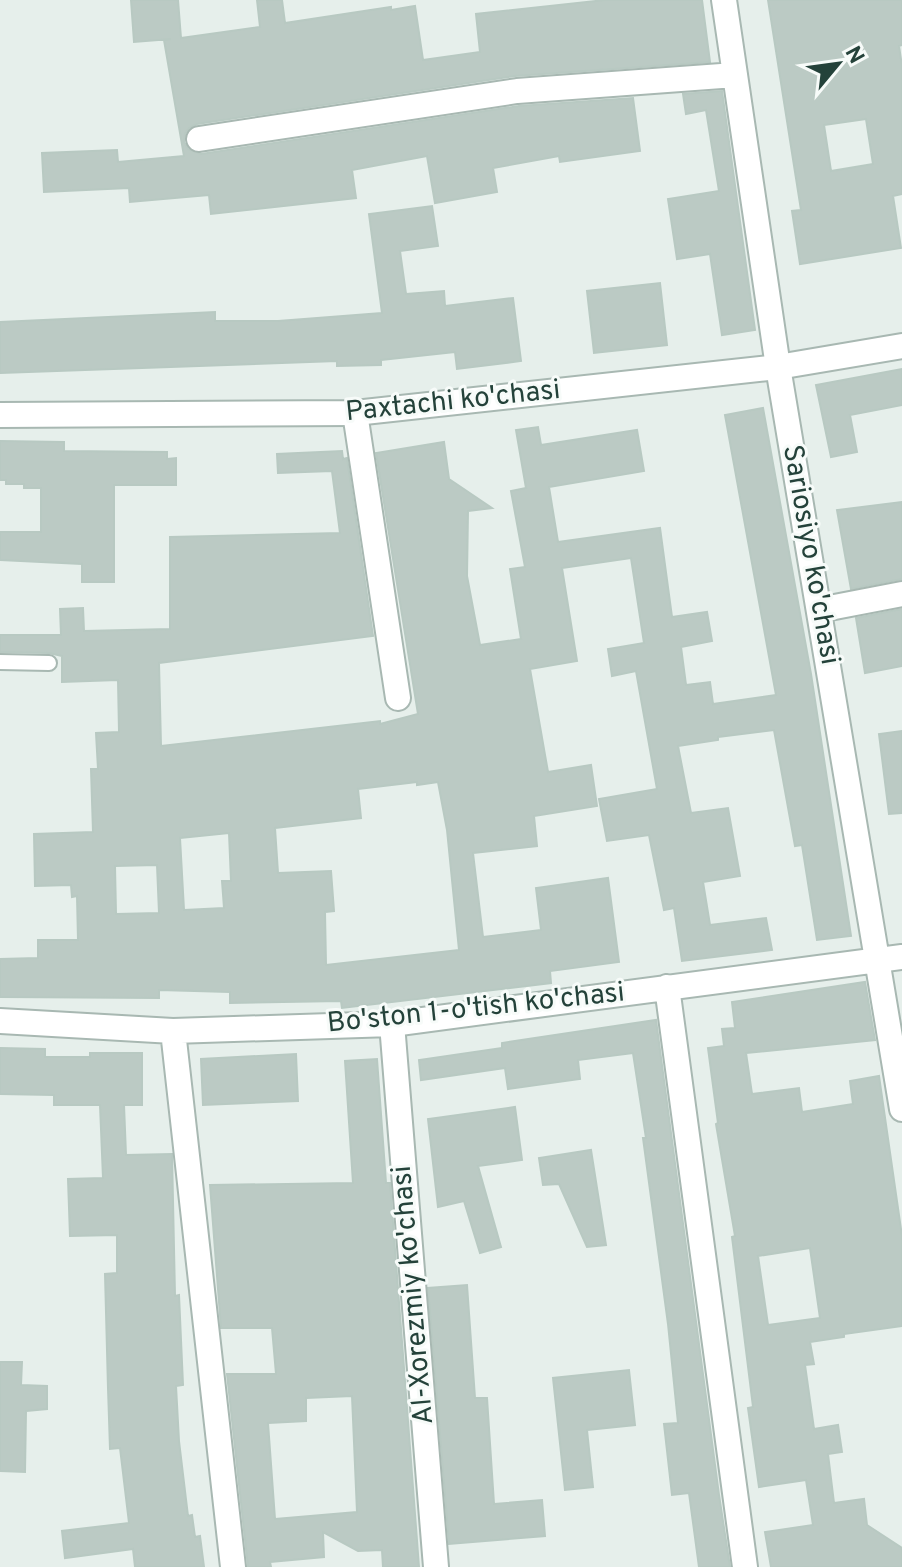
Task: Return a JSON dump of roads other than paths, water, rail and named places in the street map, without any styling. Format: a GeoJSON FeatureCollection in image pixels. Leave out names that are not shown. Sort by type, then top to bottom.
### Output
{"type":"FeatureCollection","features":[{"type":"Feature","properties":{"kind":"street","name":"Sariosiyo ko'chasi"},"geometry":{"type":"LineString","coordinates":[[724,0],[778,367],[819,610],[891,959],[902,1109]]}},
{"type":"Feature","properties":{"kind":"street"},"geometry":{"type":"LineString","coordinates":[[199,139],[517,91],[735,75]]}},
{"type":"Feature","properties":{"kind":"street","name":"Paxtachi ko'chasi"},"geometry":{"type":"LineString","coordinates":[[0,415],[355,413],[778,367],[902,346]]}},
{"type":"Feature","properties":{"kind":"street"},"geometry":{"type":"LineString","coordinates":[[355,413],[398,698]]}},
{"type":"Feature","properties":{"kind":"street"},"geometry":{"type":"LineString","coordinates":[[819,610],[902,594]]}},
{"type":"Feature","properties":{"kind":"street","name":"Bo'ston 1-o'tish ko'chasi"},"geometry":{"type":"LineString","coordinates":[[0,1021],[173,1031],[392,1024],[891,959]]}},
{"type":"Feature","properties":{"kind":"street"},"geometry":{"type":"LineString","coordinates":[[667,987],[745,1567]]}},
{"type":"Feature","properties":{"kind":"street","name":"Al-Xorezmiy ko'chasi"},"geometry":{"type":"LineString","coordinates":[[392,1024],[436,1567]]}},
{"type":"Feature","properties":{"kind":"street"},"geometry":{"type":"LineString","coordinates":[[173,1031],[233,1567]]}},
{"type":"Feature","properties":{"kind":"lane"},"geometry":{"type":"LineString","coordinates":[[0,662],[49,663]]}}]}
